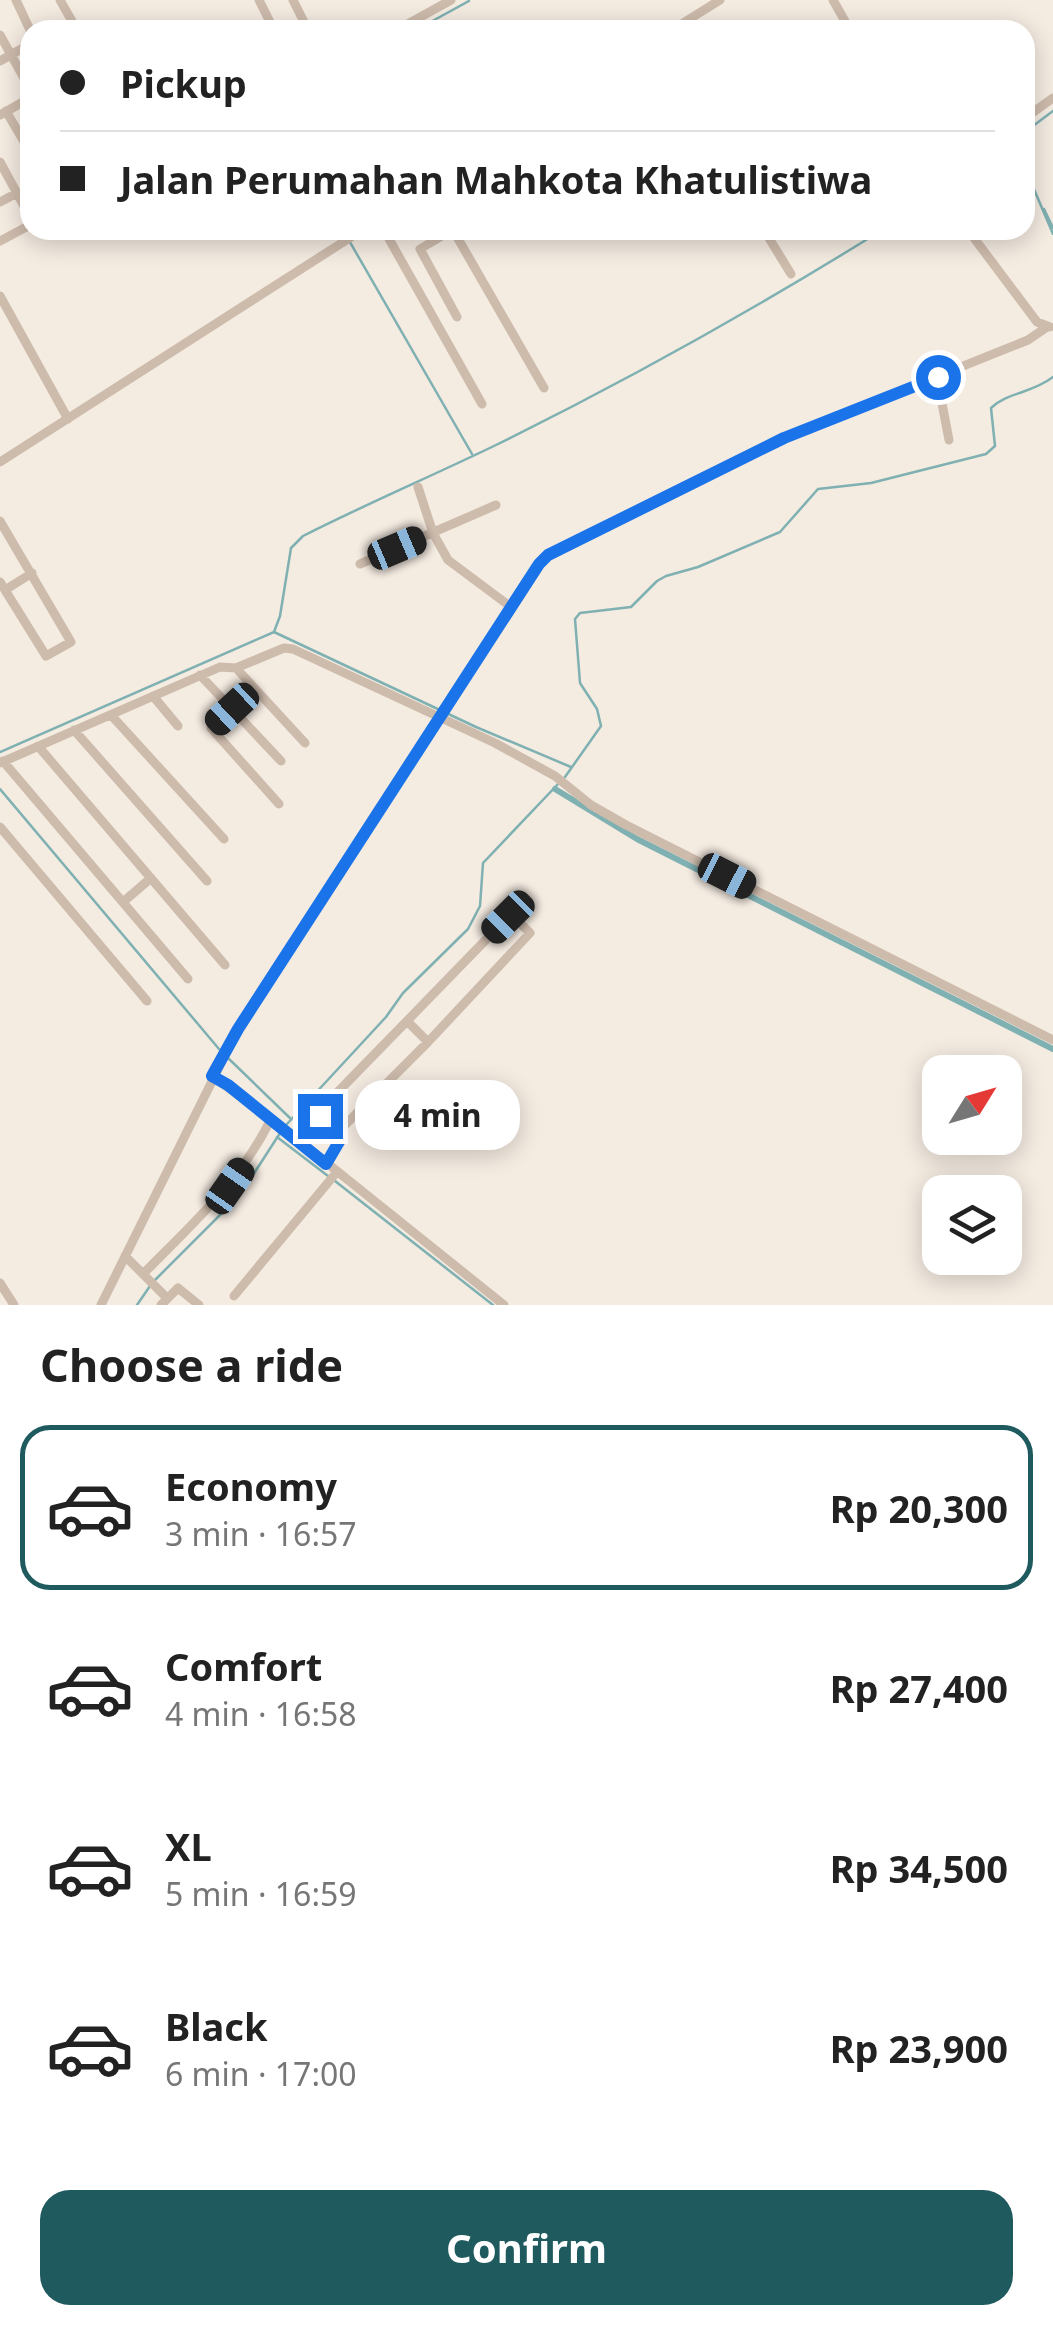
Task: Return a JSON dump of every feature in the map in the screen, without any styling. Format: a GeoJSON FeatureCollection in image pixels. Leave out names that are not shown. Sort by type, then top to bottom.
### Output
{"type":"FeatureCollection","features":[{"type":"Feature","properties":{"kind":"street"},"geometry":{"type":"LineString","coordinates":[[415,20],[451,0]]}},
{"type":"Feature","properties":{"kind":"street"},"geometry":{"type":"LineString","coordinates":[[688,20],[720,0]]}},
{"type":"Feature","properties":{"kind":"street"},"geometry":{"type":"LineString","coordinates":[[0,35],[20,70]]}},
{"type":"Feature","properties":{"kind":"street"},"geometry":{"type":"LineString","coordinates":[[0,62],[20,50]]}},
{"type":"Feature","properties":{"kind":"street"},"geometry":{"type":"LineString","coordinates":[[3,113],[20,138]]}},
{"type":"Feature","properties":{"kind":"street"},"geometry":{"type":"LineString","coordinates":[[1,166],[20,199]]}},
{"type":"Feature","properties":{"kind":"street"},"geometry":{"type":"LineString","coordinates":[[0,202],[17,193]]}},
{"type":"Feature","properties":{"kind":"street"},"geometry":{"type":"LineString","coordinates":[[0,462],[348,240]]}},
{"type":"Feature","properties":{"kind":"street"},"geometry":{"type":"LineString","coordinates":[[390,240],[482,404]]}},
{"type":"Feature","properties":{"kind":"street"},"geometry":{"type":"LineString","coordinates":[[430,240],[420,249],[457,316]]}},
{"type":"Feature","properties":{"kind":"street"},"geometry":{"type":"LineString","coordinates":[[458,240],[544,388]]}},
{"type":"Feature","properties":{"kind":"street"},"geometry":{"type":"LineString","coordinates":[[770,240],[791,274]]}},
{"type":"Feature","properties":{"kind":"street"},"geometry":{"type":"LineString","coordinates":[[976,240],[1053,338]]}},
{"type":"Feature","properties":{"kind":"street"},"geometry":{"type":"LineString","coordinates":[[0,296],[68,419]]}},
{"type":"Feature","properties":{"kind":"street"},"geometry":{"type":"LineString","coordinates":[[101,1305],[212,1076],[248,1012],[548,555],[784,438],[1028,340],[1048,328]]}},
{"type":"Feature","properties":{"kind":"street"},"geometry":{"type":"LineString","coordinates":[[938,377],[949,440]]}},
{"type":"Feature","properties":{"kind":"street"},"geometry":{"type":"LineString","coordinates":[[418,487],[433,533],[448,560],[511,606]]}},
{"type":"Feature","properties":{"kind":"street"},"geometry":{"type":"LineString","coordinates":[[360,564],[496,506]]}},
{"type":"Feature","properties":{"kind":"street"},"geometry":{"type":"LineString","coordinates":[[0,521],[32,573],[72,639],[50,656],[46,656],[3,586],[32,573]]}},
{"type":"Feature","properties":{"kind":"street"},"geometry":{"type":"LineString","coordinates":[[188,979],[2,762],[220,667],[236,668],[290,648],[443,713],[555,776],[626,824],[1053,1040]]}},
{"type":"Feature","properties":{"kind":"street"},"geometry":{"type":"LineString","coordinates":[[236,668],[305,743]]}},
{"type":"Feature","properties":{"kind":"street"},"geometry":{"type":"LineString","coordinates":[[200,676],[281,761]]}},
{"type":"Feature","properties":{"kind":"street"},"geometry":{"type":"LineString","coordinates":[[154,696],[178,726]]}},
{"type":"Feature","properties":{"kind":"street"},"geometry":{"type":"LineString","coordinates":[[232,709],[211,728],[279,804]]}},
{"type":"Feature","properties":{"kind":"street"},"geometry":{"type":"LineString","coordinates":[[110,714],[224,839]]}},
{"type":"Feature","properties":{"kind":"street"},"geometry":{"type":"LineString","coordinates":[[74,730],[207,880]]}},
{"type":"Feature","properties":{"kind":"street"},"geometry":{"type":"LineString","coordinates":[[38,746],[225,964]]}},
{"type":"Feature","properties":{"kind":"street"},"geometry":{"type":"LineString","coordinates":[[0,827],[146,1001]]}},
{"type":"Feature","properties":{"kind":"street"},"geometry":{"type":"LineString","coordinates":[[122,902],[151,878]]}},
{"type":"Feature","properties":{"kind":"street"},"geometry":{"type":"LineString","coordinates":[[326,1164],[339,1146],[337,1133],[319,1113],[508,917],[514,917],[530,935],[337,1133]]}},
{"type":"Feature","properties":{"kind":"street"},"geometry":{"type":"LineString","coordinates":[[406,1020],[428,1042]]}},
{"type":"Feature","properties":{"kind":"street"},"geometry":{"type":"LineString","coordinates":[[212,1076],[291,1134],[504,1305]]}},
{"type":"Feature","properties":{"kind":"street"},"geometry":{"type":"LineString","coordinates":[[145,1276],[230,1186],[274,1121]]}},
{"type":"Feature","properties":{"kind":"street"},"geometry":{"type":"LineString","coordinates":[[234,1296],[336,1173]]}},
{"type":"Feature","properties":{"kind":"street"},"geometry":{"type":"LineString","coordinates":[[125,1256],[158,1289],[164,1302],[178,1288],[199,1305]]}},
{"type":"Feature","properties":{"kind":"street"},"geometry":{"type":"LineString","coordinates":[[0,1283],[14,1305]]}},
{"type":"Feature","properties":{"kind":"waterway"},"geometry":{"type":"LineString","coordinates":[[434,20],[469,1]]}},
{"type":"Feature","properties":{"kind":"waterway"},"geometry":{"type":"LineString","coordinates":[[1035,124],[1053,111]]}},
{"type":"Feature","properties":{"kind":"waterway"},"geometry":{"type":"LineString","coordinates":[[1035,192],[1053,234]]}},
{"type":"Feature","properties":{"kind":"waterway"},"geometry":{"type":"LineString","coordinates":[[1044,209],[1053,228]]}},
{"type":"Feature","properties":{"kind":"waterway"},"geometry":{"type":"LineString","coordinates":[[349,240],[472,454]]}},
{"type":"Feature","properties":{"kind":"waterway"},"geometry":{"type":"LineString","coordinates":[[274,632],[291,548],[303,536],[594,395],[865,240]]}},
{"type":"Feature","properties":{"kind":"waterway"},"geometry":{"type":"LineString","coordinates":[[565,777],[601,726],[597,709],[580,683],[575,619],[580,613],[631,607],[666,576],[698,567],[780,532],[818,489],[871,483],[986,454],[995,446],[991,408],[1053,377]]}},
{"type":"Feature","properties":{"kind":"waterway"},"geometry":{"type":"LineString","coordinates":[[0,752],[274,632],[571,767]]}},
{"type":"Feature","properties":{"kind":"waterway"},"geometry":{"type":"LineString","coordinates":[[287,1124],[386,1017],[403,993],[468,929],[480,906],[483,863],[559,783]]}},
{"type":"Feature","properties":{"kind":"waterway"},"geometry":{"type":"LineString","coordinates":[[0,789],[219,1049]]}},
{"type":"Feature","properties":{"kind":"waterway"},"geometry":{"type":"LineString","coordinates":[[555,789],[637,839],[1053,1049]]}},
{"type":"Feature","properties":{"kind":"waterway"},"geometry":{"type":"LineString","coordinates":[[228,1058],[290,1118]]}},
{"type":"Feature","properties":{"kind":"waterway"},"geometry":{"type":"LineString","coordinates":[[155,1280],[240,1195],[282,1130]]}},
{"type":"Feature","properties":{"kind":"waterway"},"geometry":{"type":"LineString","coordinates":[[277,1137],[328,1176]]}},
{"type":"Feature","properties":{"kind":"waterway"},"geometry":{"type":"LineString","coordinates":[[335,1181],[493,1305]]}},
{"type":"Feature","properties":{"kind":"waterway"},"geometry":{"type":"LineString","coordinates":[[137,1305],[150,1286]]}},
{"type":"Feature","properties":{"kind":"route"},"geometry":{"type":"LineString","coordinates":[[320,1116],[340,1140],[326,1164],[212,1076],[238,1029],[539,564],[548,555],[784,438],[938,377]]}}]}
